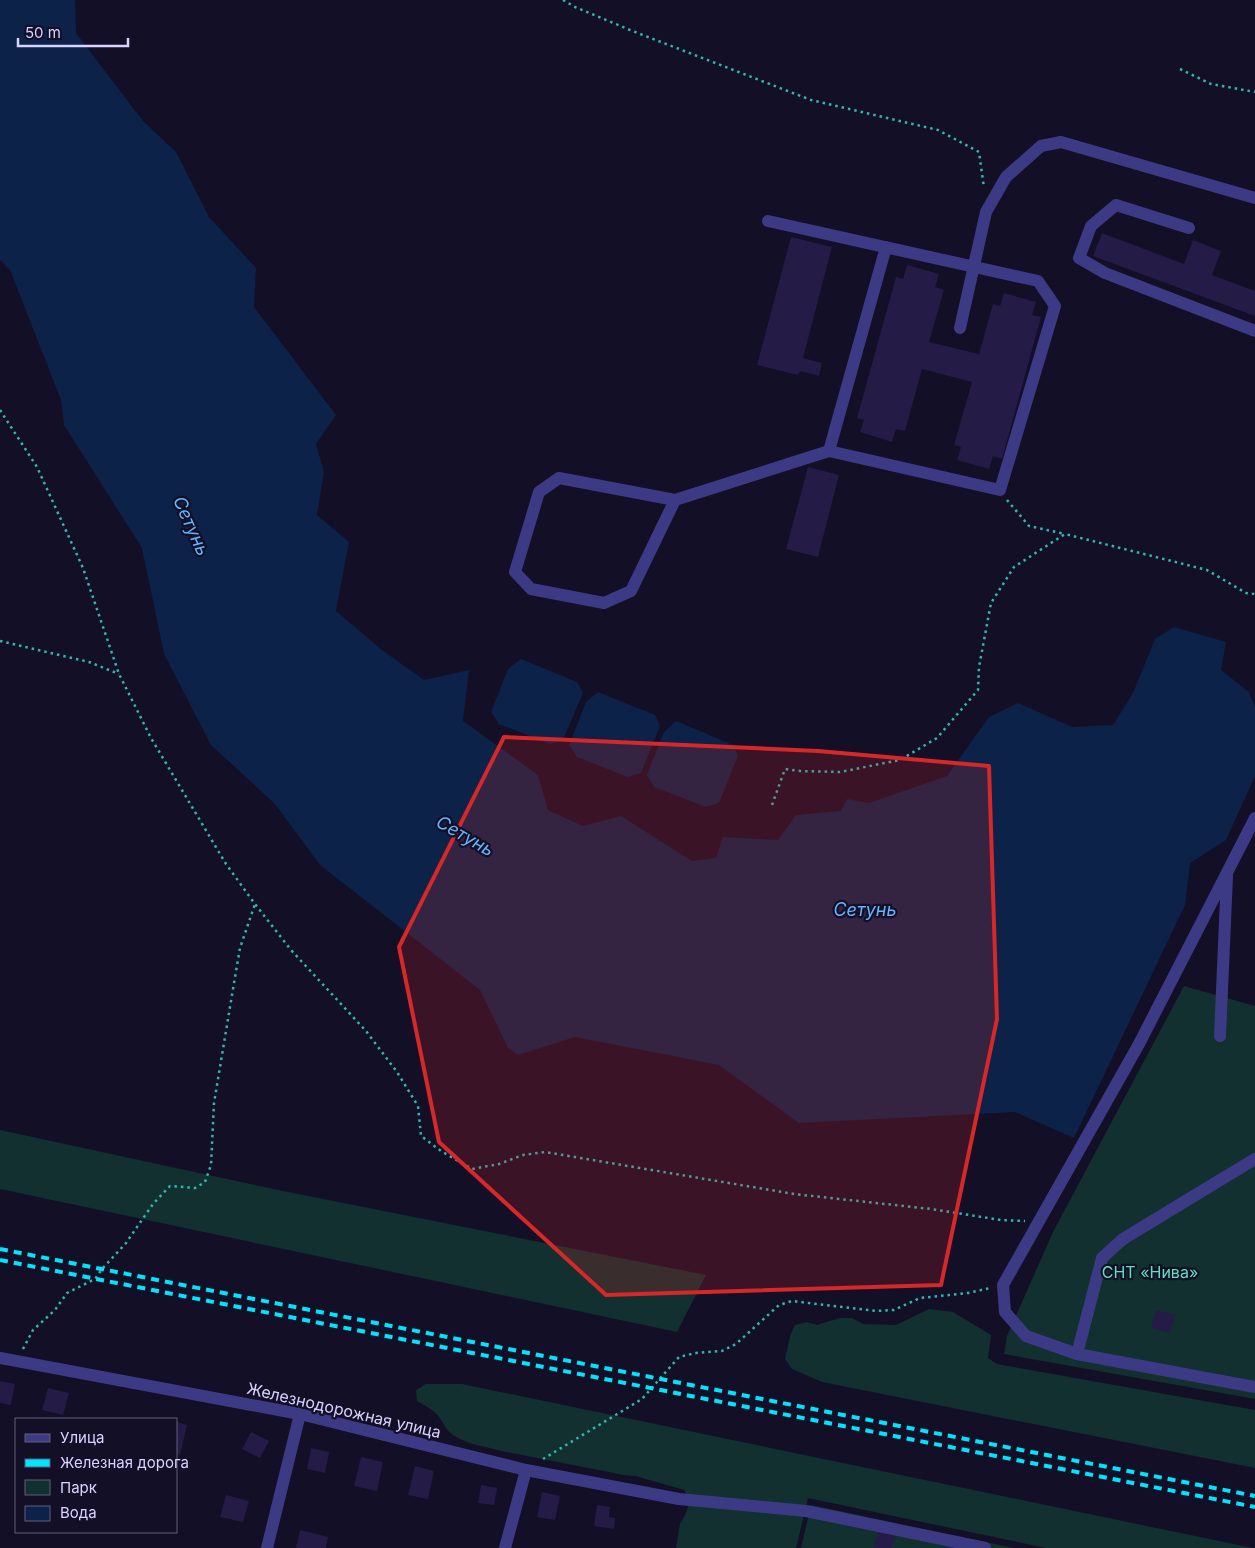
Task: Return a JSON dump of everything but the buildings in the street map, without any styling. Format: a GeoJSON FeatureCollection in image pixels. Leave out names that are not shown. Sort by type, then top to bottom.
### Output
{"type":"FeatureCollection","features":[{"type":"Feature","properties":{"kind":"street"},"geometry":{"type":"LineString","coordinates":[[960,328],[986,212],[1006,178],[1041,146],[1061,142],[1255,198]]}},
{"type":"Feature","properties":{"kind":"street"},"geometry":{"type":"LineString","coordinates":[[1189,228],[1116,205],[1091,226],[1079,258],[1105,274],[1255,331]]}},
{"type":"Feature","properties":{"kind":"street"},"geometry":{"type":"LineString","coordinates":[[675,500],[631,591],[604,603],[531,589],[515,572],[538,492],[559,478],[675,500],[829,451],[1000,490],[1055,306],[1038,281],[768,221]]}},
{"type":"Feature","properties":{"kind":"street"},"geometry":{"type":"LineString","coordinates":[[829,451],[886,247]]}},
{"type":"Feature","properties":{"kind":"street"},"geometry":{"type":"LineString","coordinates":[[1255,818],[1139,1044],[1003,1285],[1005,1312],[1026,1336],[1077,1354],[1255,1387]]}},
{"type":"Feature","properties":{"kind":"street"},"geometry":{"type":"LineString","coordinates":[[1220,1036],[1227,871]]}},
{"type":"Feature","properties":{"kind":"street"},"geometry":{"type":"LineString","coordinates":[[1077,1354],[1102,1258],[1123,1238],[1255,1159]]}},
{"type":"Feature","properties":{"kind":"street","name":"Железнодорожная улица"},"geometry":{"type":"LineString","coordinates":[[0,1358],[300,1414],[526,1470],[679,1499],[806,1510],[985,1548]]}},
{"type":"Feature","properties":{"kind":"street"},"geometry":{"type":"LineString","coordinates":[[267,1548],[300,1414]]}},
{"type":"Feature","properties":{"kind":"street"},"geometry":{"type":"LineString","coordinates":[[505,1548],[526,1470]]}},
{"type":"Feature","properties":{"kind":"path"},"geometry":{"type":"LineString","coordinates":[[564,0],[575,7],[630,30],[811,100],[938,130],[979,152],[986,212]]}},
{"type":"Feature","properties":{"kind":"path"},"geometry":{"type":"LineString","coordinates":[[1180,69],[1211,84],[1255,92]]}},
{"type":"Feature","properties":{"kind":"path"},"geometry":{"type":"LineString","coordinates":[[0,410],[37,467],[79,560],[119,674],[151,738],[177,784],[226,864],[255,904],[291,950],[366,1031],[397,1072],[418,1106],[421,1136],[441,1151],[472,1169],[499,1164],[523,1155],[546,1152],[794,1194],[931,1209],[1001,1220],[1040,1222]]}},
{"type":"Feature","properties":{"kind":"path"},"geometry":{"type":"LineString","coordinates":[[1000,490],[1028,526],[1207,570],[1246,593],[1255,594]]}},
{"type":"Feature","properties":{"kind":"path"},"geometry":{"type":"LineString","coordinates":[[772,805],[785,768],[840,772],[900,760],[937,738],[978,690],[991,603],[1014,567],[1065,534]]}},
{"type":"Feature","properties":{"kind":"path"},"geometry":{"type":"LineString","coordinates":[[0,640],[89,662],[119,674]]}},
{"type":"Feature","properties":{"kind":"path"},"geometry":{"type":"LineString","coordinates":[[17,1361],[34,1330],[55,1310],[67,1293],[95,1279],[126,1244],[153,1204],[170,1186],[195,1188],[205,1182],[211,1165],[214,1103],[240,948],[255,904]]}},
{"type":"Feature","properties":{"kind":"path"},"geometry":{"type":"LineString","coordinates":[[526,1470],[642,1399],[679,1357],[696,1353],[722,1351],[736,1344],[779,1305],[792,1300],[876,1311],[894,1310],[920,1298],[1003,1285]]}},
{"type":"Feature","properties":{"kind":"highlighted area"},"geometry":{"type":"Polygon","coordinates":[[[504,737],[818,751],[989,766],[997,1019],[941,1285],[606,1295],[439,1142],[399,947],[504,737]]]}},
{"type":"Feature","properties":{"kind":"green space","name":"СНТ «Нива»"},"geometry":{"type":"Polygon","coordinates":[[[1184,986],[1255,1006],[1255,1399],[1004,1354],[1007,1336],[1053,1232],[1184,986]]]}},
{"type":"Feature","properties":{"kind":"green space"},"geometry":{"type":"Polygon","coordinates":[[[0,1130],[283,1191],[706,1275],[677,1332],[0,1189],[0,1130]]]}},
{"type":"Feature","properties":{"kind":"green space"},"geometry":{"type":"Polygon","coordinates":[[[929,1309],[953,1312],[991,1335],[988,1358],[997,1364],[1255,1410],[1255,1468],[822,1382],[792,1369],[785,1359],[790,1336],[795,1325],[807,1322],[817,1325],[840,1318],[852,1318],[863,1324],[896,1325],[929,1309]]]}},
{"type":"Feature","properties":{"kind":"green space"},"geometry":{"type":"Polygon","coordinates":[[[426,1384],[462,1384],[1253,1548],[1046,1548],[808,1498],[796,1548],[676,1548],[680,1524],[690,1501],[684,1490],[636,1476],[501,1451],[465,1441],[451,1433],[434,1412],[417,1401],[416,1390],[426,1384]]]}},
{"type":"Feature","properties":{"kind":"green space"},"geometry":{"type":"Polygon","coordinates":[[[811,1505],[1014,1548],[801,1548],[811,1505]]]}},
{"type":"Feature","properties":{"kind":"water","name":"Сетунь"},"geometry":{"type":"Polygon","coordinates":[[[0,0],[75,0],[76,33],[143,121],[176,152],[209,217],[256,268],[254,307],[336,415],[316,444],[324,472],[317,515],[349,542],[336,611],[382,650],[424,680],[469,670],[463,721],[538,775],[548,810],[583,826],[621,816],[692,861],[716,858],[723,837],[778,840],[796,815],[841,811],[847,799],[869,803],[947,776],[989,717],[1018,703],[1072,727],[1113,725],[1133,693],[1155,639],[1174,627],[1226,642],[1221,670],[1249,692],[1255,707],[1255,776],[1226,840],[1190,863],[1185,905],[1074,1138],[1015,1112],[799,1123],[719,1065],[575,1037],[518,1055],[508,1048],[480,990],[320,865],[275,804],[211,745],[164,654],[142,548],[64,425],[61,400],[10,270],[0,260],[0,0]]]}},
{"type":"Feature","properties":{"kind":"water"},"geometry":{"type":"Polygon","coordinates":[[[521,659],[577,682],[583,693],[563,740],[550,744],[499,724],[491,712],[508,669],[521,659]]]}},
{"type":"Feature","properties":{"kind":"water"},"geometry":{"type":"Polygon","coordinates":[[[598,692],[655,715],[660,726],[641,773],[628,777],[577,757],[569,745],[586,702],[598,692]]]}},
{"type":"Feature","properties":{"kind":"water"},"geometry":{"type":"Polygon","coordinates":[[[676,721],[733,745],[738,756],[719,803],[706,807],[654,787],[647,775],[664,732],[676,721]]]}},
{"type":"Feature","properties":{"kind":"railway"},"geometry":{"type":"LineString","coordinates":[[0,1249],[1255,1496]]}},
{"type":"Feature","properties":{"kind":"railway"},"geometry":{"type":"LineString","coordinates":[[0,1260],[1255,1507]]}}]}
